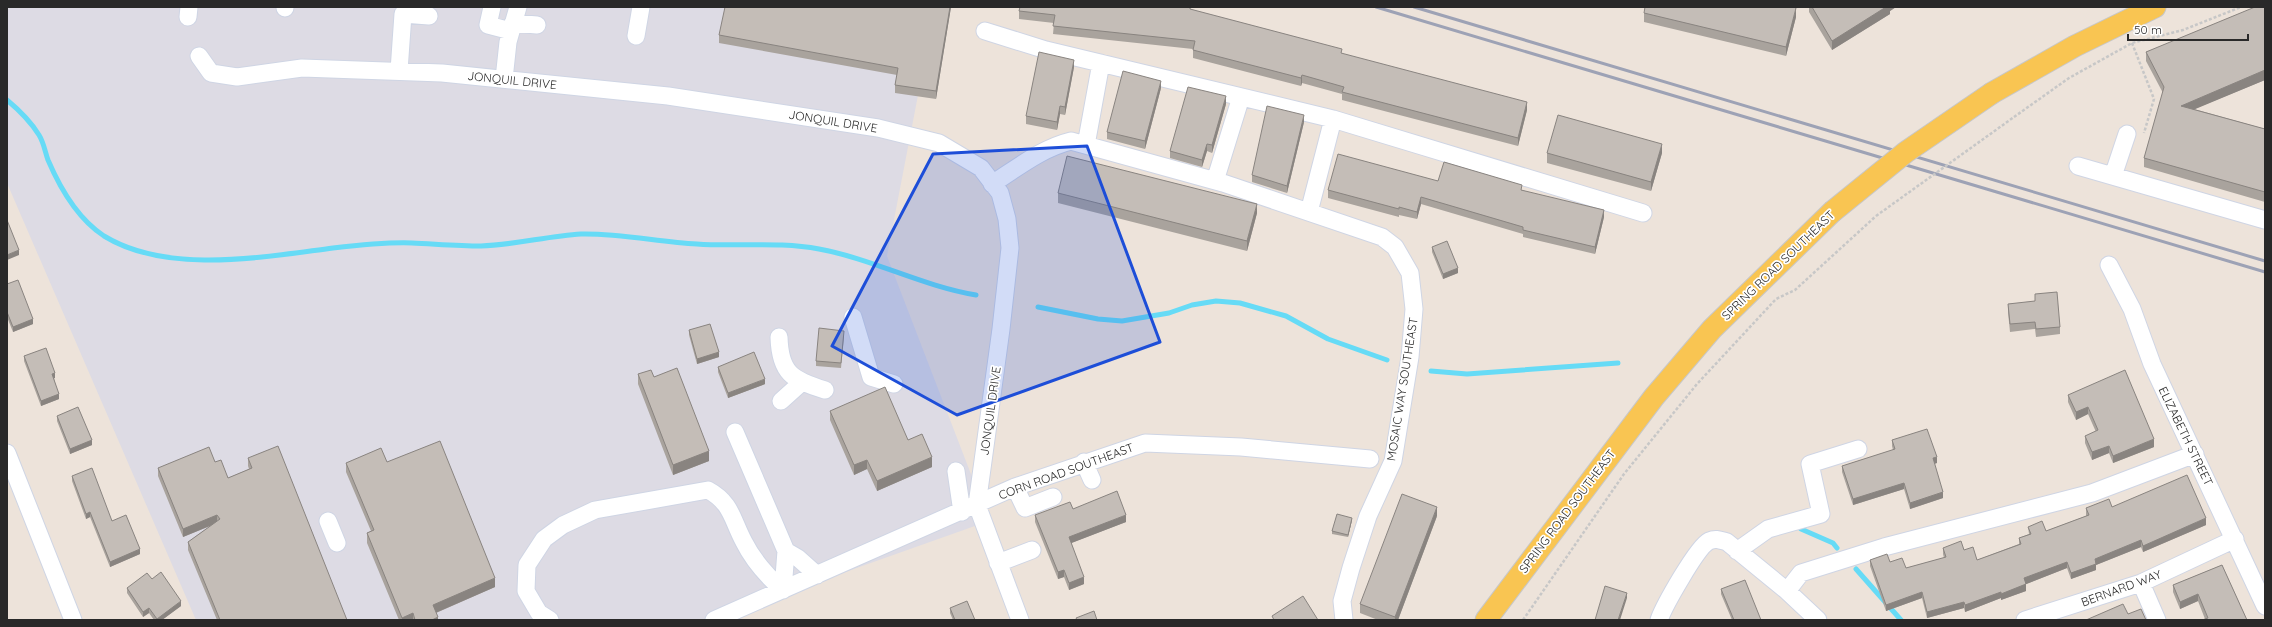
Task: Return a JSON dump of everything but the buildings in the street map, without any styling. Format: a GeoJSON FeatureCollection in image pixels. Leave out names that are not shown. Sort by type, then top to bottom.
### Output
{"type":"FeatureCollection","features":[{"type":"Feature","properties":{"kind":"main road","name":"SPRING ROAD SOUTHEAST"},"geometry":{"type":"LineString","coordinates":[[1486,620],[1654,398],[1707,335],[1784,256],[1832,212],[1906,152],[1992,93],[2075,46],[2155,7]]}},
{"type":"Feature","properties":{"kind":"street"},"geometry":{"type":"LineString","coordinates":[[492,7],[488,25],[514,20],[537,25]]}},
{"type":"Feature","properties":{"kind":"street"},"geometry":{"type":"LineString","coordinates":[[636,36],[641,7]]}},
{"type":"Feature","properties":{"kind":"street"},"geometry":{"type":"LineString","coordinates":[[399,71],[404,14],[429,16]]}},
{"type":"Feature","properties":{"kind":"street"},"geometry":{"type":"LineString","coordinates":[[504,80],[514,20]]}},
{"type":"Feature","properties":{"kind":"street"},"geometry":{"type":"LineString","coordinates":[[985,31],[1101,63],[1333,118],[1643,213]]}},
{"type":"Feature","properties":{"kind":"street","name":"JONQUIL DRIVE"},"geometry":{"type":"LineString","coordinates":[[199,56],[211,73],[237,76],[302,68],[399,71],[442,73],[668,96],[878,128],[939,143],[981,168],[1000,194],[1007,218],[1010,248],[1001,329],[969,509],[998,563],[1020,620]]}},
{"type":"Feature","properties":{"kind":"street"},"geometry":{"type":"LineString","coordinates":[[1086,145],[1101,63]]}},
{"type":"Feature","properties":{"kind":"street"},"geometry":{"type":"LineString","coordinates":[[1215,181],[1241,96]]}},
{"type":"Feature","properties":{"kind":"street"},"geometry":{"type":"LineString","coordinates":[[1309,212],[1333,118]]}},
{"type":"Feature","properties":{"kind":"street"},"geometry":{"type":"LineString","coordinates":[[2113,176],[2127,135]]}},
{"type":"Feature","properties":{"kind":"street","name":"MOSAIC WAY SOUTHEAST"},"geometry":{"type":"LineString","coordinates":[[992,184],[1057,144],[1071,141],[1215,181],[1382,237],[1395,247],[1410,273],[1414,309],[1410,357],[1394,461],[1368,516],[1350,568],[1342,601],[1344,620]]}},
{"type":"Feature","properties":{"kind":"street"},"geometry":{"type":"LineString","coordinates":[[2078,166],[2265,220]]}},
{"type":"Feature","properties":{"kind":"street","name":"ELIZABETH STREET"},"geometry":{"type":"LineString","coordinates":[[2109,266],[2132,309],[2152,364],[2265,606]]}},
{"type":"Feature","properties":{"kind":"street"},"geometry":{"type":"LineString","coordinates":[[853,317],[871,377],[894,384]]}},
{"type":"Feature","properties":{"kind":"street"},"geometry":{"type":"LineString","coordinates":[[779,337],[780,357],[787,370],[801,383],[824,390]]}},
{"type":"Feature","properties":{"kind":"street"},"geometry":{"type":"LineString","coordinates":[[781,401],[801,383]]}},
{"type":"Feature","properties":{"kind":"street"},"geometry":{"type":"LineString","coordinates":[[735,432],[786,551],[783,590]]}},
{"type":"Feature","properties":{"kind":"street","name":"CORN ROAD SOUTHEAST"},"geometry":{"type":"LineString","coordinates":[[714,620],[969,509],[1015,487],[1145,442],[1240,447],[1370,459]]}},
{"type":"Feature","properties":{"kind":"street"},"geometry":{"type":"LineString","coordinates":[[1737,551],[1768,529],[1821,514],[1810,464],[1858,449]]}},
{"type":"Feature","properties":{"kind":"street"},"geometry":{"type":"LineString","coordinates":[[7,453],[73,620]]}},
{"type":"Feature","properties":{"kind":"street"},"geometry":{"type":"LineString","coordinates":[[1788,591],[1801,573],[1884,547],[2092,493],[2195,454]]}},
{"type":"Feature","properties":{"kind":"street"},"geometry":{"type":"LineString","coordinates":[[1084,462],[1092,480]]}},
{"type":"Feature","properties":{"kind":"street"},"geometry":{"type":"LineString","coordinates":[[956,471],[969,509]]}},
{"type":"Feature","properties":{"kind":"street"},"geometry":{"type":"LineString","coordinates":[[1015,487],[1023,513],[1053,497]]}},
{"type":"Feature","properties":{"kind":"street"},"geometry":{"type":"LineString","coordinates":[[550,620],[539,613],[526,591],[527,565],[544,539],[563,525],[595,510],[708,490],[721,497],[744,542],[770,579],[783,590]]}},
{"type":"Feature","properties":{"kind":"street"},"geometry":{"type":"LineString","coordinates":[[328,521],[337,543]]}},
{"type":"Feature","properties":{"kind":"street"},"geometry":{"type":"LineString","coordinates":[[1659,620],[1678,584],[1708,542],[1718,539],[1737,551],[1788,591],[1818,620]]}},
{"type":"Feature","properties":{"kind":"street","name":"BERNARD WAY"},"geometry":{"type":"LineString","coordinates":[[2025,620],[2141,583],[2235,539]]}},
{"type":"Feature","properties":{"kind":"street"},"geometry":{"type":"LineString","coordinates":[[998,563],[1032,550]]}},
{"type":"Feature","properties":{"kind":"street"},"geometry":{"type":"LineString","coordinates":[[786,551],[798,558],[817,575]]}},
{"type":"Feature","properties":{"kind":"street"},"geometry":{"type":"LineString","coordinates":[[2141,583],[2157,620]]}},
{"type":"Feature","properties":{"kind":"path"},"geometry":{"type":"LineString","coordinates":[[1522,620],[1624,474],[1697,384],[1776,299],[1795,290],[1876,216],[2069,78],[2132,43],[2182,30],[2241,7]]}},
{"type":"Feature","properties":{"kind":"path"},"geometry":{"type":"LineString","coordinates":[[2127,135],[2141,141],[2154,99],[2132,43]]}},
{"type":"Feature","properties":{"kind":"highlighted area"},"geometry":{"type":"Polygon","coordinates":[[[1087,146],[1160,342],[957,415],[832,346],[933,154],[1087,146]]]}},
{"type":"Feature","properties":{"kind":"shaded area"},"geometry":{"type":"Polygon","coordinates":[[[7,7],[935,7],[887,256],[989,521],[820,581],[727,620],[196,620],[7,183],[7,7]]]}},
{"type":"Feature","properties":{"kind":"waterway"},"geometry":{"type":"LineString","coordinates":[[7,100],[24,116],[39,135],[48,160],[64,192],[86,221],[104,236],[129,248],[157,256],[216,260],[277,255],[372,244],[402,243],[481,246],[569,235],[595,234],[697,244],[789,245],[819,249],[839,253],[936,285],[976,295]]}},
{"type":"Feature","properties":{"kind":"waterway"},"geometry":{"type":"LineString","coordinates":[[1038,307],[1098,319],[1122,321],[1169,313],[1192,305],[1216,301],[1240,303],[1286,316],[1328,339],[1387,360]]}},
{"type":"Feature","properties":{"kind":"waterway"},"geometry":{"type":"LineString","coordinates":[[1431,371],[1467,374],[1618,363]]}},
{"type":"Feature","properties":{"kind":"waterway"},"geometry":{"type":"LineString","coordinates":[[1801,529],[1833,543],[1837,548]]}},
{"type":"Feature","properties":{"kind":"waterway"},"geometry":{"type":"LineString","coordinates":[[1856,569],[1901,620]]}},
{"type":"Feature","properties":{"kind":"railway"},"geometry":{"type":"LineString","coordinates":[[1376,7],[2265,272]]}},
{"type":"Feature","properties":{"kind":"railway"},"geometry":{"type":"LineString","coordinates":[[1414,7],[2265,261]]}}]}
